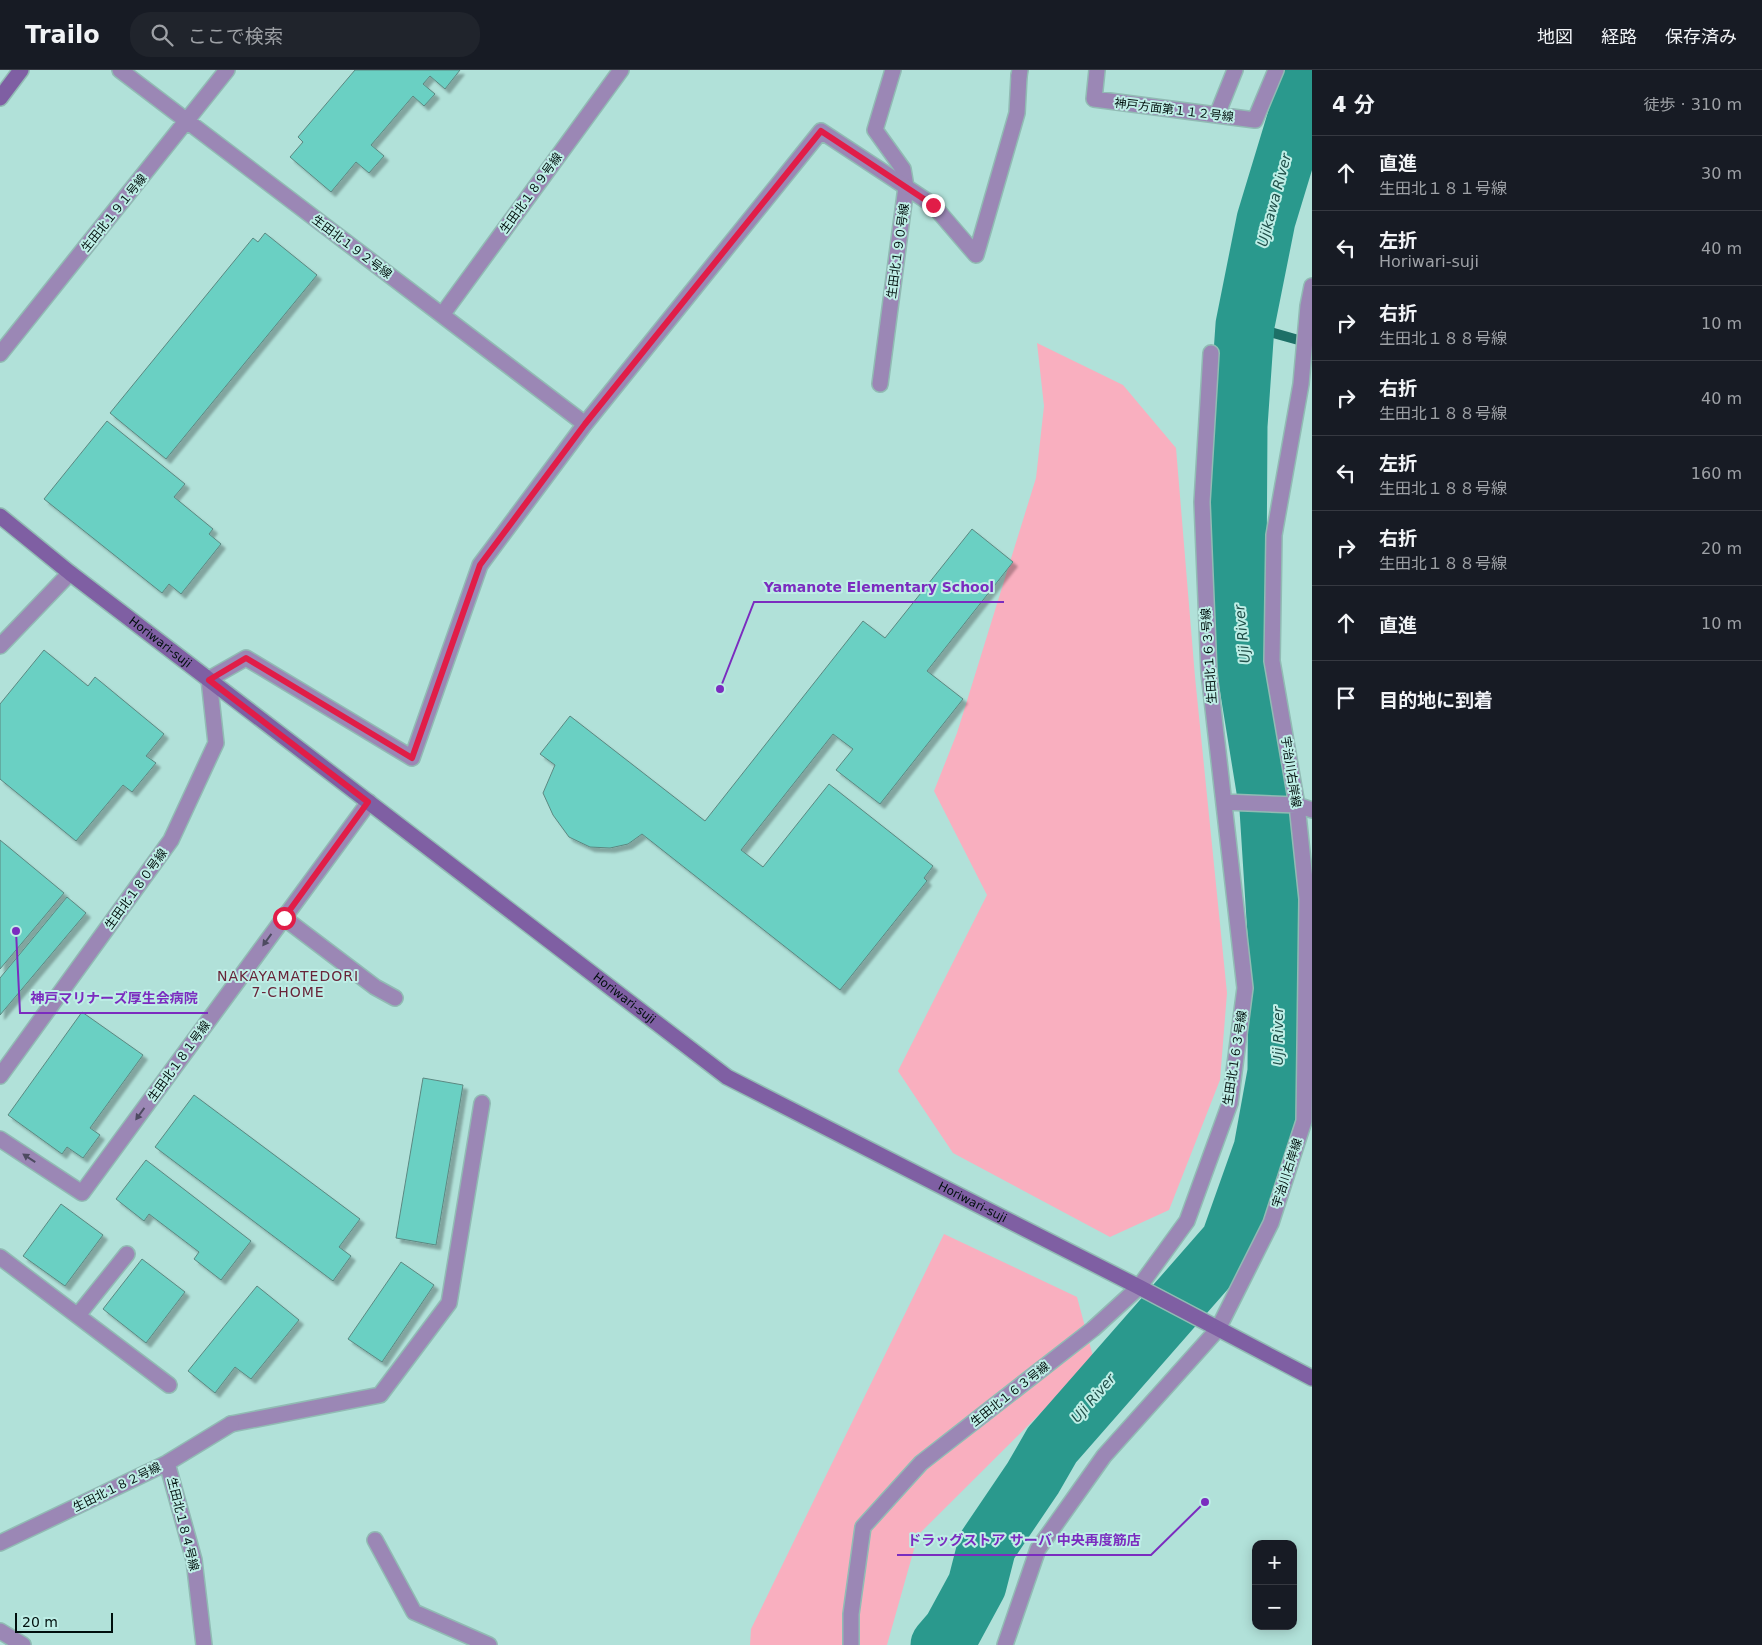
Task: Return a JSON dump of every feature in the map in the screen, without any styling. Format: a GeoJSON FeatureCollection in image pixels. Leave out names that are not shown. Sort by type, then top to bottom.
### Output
{"type":"FeatureCollection","features":[{"type":"Feature","properties":{"kind":"street","name":"生田北１９２号線"},"geometry":{"type":"LineString","coordinates":[[120,70],[585,424]]}},
{"type":"Feature","properties":{"kind":"street","name":"生田北１９１号線"},"geometry":{"type":"LineString","coordinates":[[0,354],[188,122],[227,70]]}},
{"type":"Feature","properties":{"kind":"street","name":"生田北１８９号線"},"geometry":{"type":"LineString","coordinates":[[442,315],[621,70]]}},
{"type":"Feature","properties":{"kind":"street","name":"生田北１９０号線"},"geometry":{"type":"LineString","coordinates":[[880,384],[906,187],[903,169],[875,130],[893,70]]}},
{"type":"Feature","properties":{"kind":"street","name":"神戸方面第１１２号線"},"geometry":{"type":"LineString","coordinates":[[1097,70],[1094,100],[1255,120],[1276,70]]}},
{"type":"Feature","properties":{"kind":"street"},"geometry":{"type":"LineString","coordinates":[[1217,115],[1235,70]]}},
{"type":"Feature","properties":{"kind":"street"},"geometry":{"type":"LineString","coordinates":[[0,98],[16,72]]}},
{"type":"Feature","properties":{"kind":"street"},"geometry":{"type":"LineString","coordinates":[[209,680],[246,658],[412,758],[480,565],[585,424],[821,131],[933,205],[976,255],[1017,113],[1020,73]]}},
{"type":"Feature","properties":{"kind":"street","name":"宇治川右岸線"},"geometry":{"type":"LineString","coordinates":[[1005,1645],[1038,1549],[1104,1456],[1218,1329],[1270,1223],[1304,1121],[1308,1089],[1307,899],[1295,805],[1272,661],[1274,535],[1301,384],[1308,306],[1312,286]]}},
{"type":"Feature","properties":{"kind":"street","name":"生田北１６３号線"},"geometry":{"type":"LineString","coordinates":[[851,1645],[851,1614],[863,1526],[921,1463],[1093,1329],[1139,1287],[1187,1221],[1230,1103],[1245,988],[1209,672],[1202,502],[1211,353]]}},
{"type":"Feature","properties":{"kind":"street","name":"Horiwari-suji"},"geometry":{"type":"LineString","coordinates":[[0,516],[209,680],[727,1077],[1139,1287],[1312,1378]]}},
{"type":"Feature","properties":{"kind":"street"},"geometry":{"type":"LineString","coordinates":[[0,646],[70,572]]}},
{"type":"Feature","properties":{"kind":"street","name":"生田北１８０号線"},"geometry":{"type":"LineString","coordinates":[[0,1076],[172,840],[216,743],[209,680]]}},
{"type":"Feature","properties":{"kind":"street","name":"生田北１８１号線"},"geometry":{"type":"LineString","coordinates":[[0,1139],[82,1193],[368,802]]}},
{"type":"Feature","properties":{"kind":"street"},"geometry":{"type":"LineString","coordinates":[[1225,802],[1295,805],[1312,810]]}},
{"type":"Feature","properties":{"kind":"street"},"geometry":{"type":"LineString","coordinates":[[284,918],[376,987],[396,998]]}},
{"type":"Feature","properties":{"kind":"street","name":"生田北１８２号線"},"geometry":{"type":"LineString","coordinates":[[0,1543],[167,1463],[231,1424],[380,1395],[448,1302],[482,1103]]}},
{"type":"Feature","properties":{"kind":"street"},"geometry":{"type":"LineString","coordinates":[[78,1316],[128,1254]]}},
{"type":"Feature","properties":{"kind":"street"},"geometry":{"type":"LineString","coordinates":[[0,1257],[169,1385]]}},
{"type":"Feature","properties":{"kind":"street","name":"生田北１８４号線"},"geometry":{"type":"LineString","coordinates":[[167,1463],[194,1560],[204,1645]]}},
{"type":"Feature","properties":{"kind":"street"},"geometry":{"type":"LineString","coordinates":[[375,1540],[414,1612],[489,1645]]}},
{"type":"Feature","properties":{"kind":"street"},"geometry":{"type":"LineString","coordinates":[[0,1631],[23,1645]]}},
{"type":"Feature","properties":{"kind":"shaded area"},"geometry":{"type":"Polygon","coordinates":[[[1037,343],[1123,385],[1176,448],[1195,677],[1227,993],[1220,1080],[1169,1210],[1110,1237],[953,1153],[898,1071],[987,895],[934,791],[957,733],[1036,478],[1044,406],[1037,343]]]}},
{"type":"Feature","properties":{"kind":"shaded area"},"geometry":{"type":"Polygon","coordinates":[[[944,1234],[1077,1297],[1094,1360],[918,1535],[887,1645],[750,1645],[751,1629],[944,1234]]]}},
{"type":"Feature","properties":{"kind":"building"},"geometry":{"type":"Polygon","coordinates":[[[355,70],[460,70],[445,89],[430,76],[423,84],[435,94],[424,106],[413,96],[371,145],[384,156],[369,173],[356,162],[331,192],[290,157],[303,142],[298,137],[355,70]]]}},
{"type":"Feature","properties":{"kind":"building"},"geometry":{"type":"Polygon","coordinates":[[[265,233],[317,275],[166,459],[110,413],[253,238],[258,242],[265,233]]]}},
{"type":"Feature","properties":{"kind":"building"},"geometry":{"type":"Polygon","coordinates":[[[107,421],[185,484],[174,497],[213,529],[209,534],[221,544],[181,594],[169,584],[162,593],[44,499],[107,421]]]}},
{"type":"Feature","properties":{"kind":"building"},"geometry":{"type":"Polygon","coordinates":[[[972,529],[1013,562],[927,671],[963,699],[880,804],[836,770],[853,749],[833,734],[741,850],[763,867],[829,784],[933,866],[924,878],[927,881],[840,990],[642,834],[628,844],[610,848],[590,847],[569,837],[553,815],[543,793],[555,765],[540,754],[570,716],[705,821],[863,621],[885,638],[972,529]]]}},
{"type":"Feature","properties":{"kind":"building"},"geometry":{"type":"Polygon","coordinates":[[[44,650],[88,686],[95,677],[164,734],[146,756],[156,763],[132,792],[123,785],[76,841],[0,779],[0,704],[44,650]]]}},
{"type":"Feature","properties":{"kind":"building"},"geometry":{"type":"Polygon","coordinates":[[[0,840],[64,893],[0,969],[0,840]]]}},
{"type":"Feature","properties":{"kind":"building"},"geometry":{"type":"Polygon","coordinates":[[[67,897],[86,913],[0,1015],[0,978],[67,897]]]}},
{"type":"Feature","properties":{"kind":"building"},"geometry":{"type":"Polygon","coordinates":[[[82,1012],[143,1055],[90,1128],[100,1135],[83,1158],[67,1147],[62,1154],[8,1115],[82,1012]]]}},
{"type":"Feature","properties":{"kind":"building"},"geometry":{"type":"Polygon","coordinates":[[[423,1078],[463,1085],[436,1245],[396,1238],[423,1078]]]}},
{"type":"Feature","properties":{"kind":"building"},"geometry":{"type":"Polygon","coordinates":[[[194,1095],[360,1219],[339,1247],[351,1256],[333,1281],[155,1147],[194,1095]]]}},
{"type":"Feature","properties":{"kind":"building"},"geometry":{"type":"Polygon","coordinates":[[[146,1160],[251,1241],[221,1280],[194,1259],[199,1252],[149,1214],[144,1221],[116,1199],[146,1160]]]}},
{"type":"Feature","properties":{"kind":"building"},"geometry":{"type":"Polygon","coordinates":[[[61,1204],[103,1235],[65,1286],[23,1256],[61,1204]]]}},
{"type":"Feature","properties":{"kind":"building"},"geometry":{"type":"Polygon","coordinates":[[[142,1259],[185,1292],[146,1343],[103,1309],[142,1259]]]}},
{"type":"Feature","properties":{"kind":"building"},"geometry":{"type":"Polygon","coordinates":[[[401,1262],[434,1285],[382,1362],[348,1339],[401,1262]]]}},
{"type":"Feature","properties":{"kind":"building"},"geometry":{"type":"Polygon","coordinates":[[[257,1286],[299,1320],[251,1379],[235,1367],[215,1393],[188,1371],[257,1286]]]}},
{"type":"Feature","properties":{"kind":"waterway","name":"Uji River"},"geometry":{"type":"LineString","coordinates":[[940,1645],[952,1631],[977,1585],[987,1546],[1033,1478],[1052,1445],[1230,1242],[1263,1149],[1277,1072],[1278,950],[1269,809],[1242,643],[1237,581],[1238,426],[1245,325],[1266,220],[1300,108],[1312,78]]}},
{"type":"Feature","properties":{"kind":"waterway"},"geometry":{"type":"LineString","coordinates":[[1245,325],[1302,341],[1312,346]]}},
{"type":"Feature","properties":{"kind":"place","name":"Yamanote Elementary School"},"geometry":{"type":"Point","coordinates":[720,689]}},
{"type":"Feature","properties":{"kind":"place","name":"神戸マリナーズ厚生会病院"},"geometry":{"type":"Point","coordinates":[16,931]}},
{"type":"Feature","properties":{"kind":"place","name":"ドラッグストア サーバ 中央再度筋店"},"geometry":{"type":"Point","coordinates":[1205,1502]}},
{"type":"Feature","properties":{"kind":"district","name":"NAKAYAMATEDORI 7-CHOME"},"geometry":{"type":"Point","coordinates":[288,984]}},
{"type":"Feature","properties":{"kind":"route"},"geometry":{"type":"LineString","coordinates":[[284,918],[368,802],[209,680],[246,658],[412,758],[480,565],[585,424],[821,131],[933,205]]}},
{"type":"Feature","properties":{"kind":"water label","name":"Ujikawa River"},"geometry":{"type":"Point","coordinates":[1274,200]}}]}
